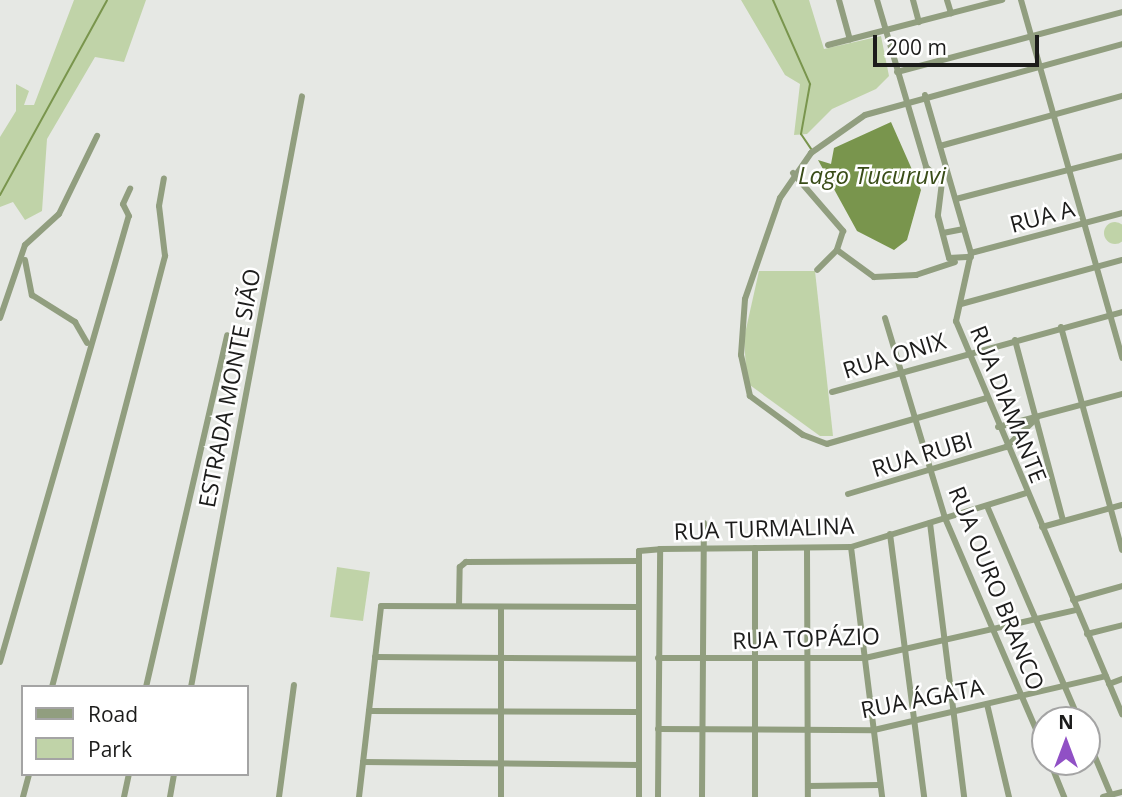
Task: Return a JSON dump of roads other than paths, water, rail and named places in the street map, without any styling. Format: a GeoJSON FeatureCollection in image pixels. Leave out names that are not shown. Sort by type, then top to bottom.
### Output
{"type":"FeatureCollection","features":[{"type":"Feature","properties":{"kind":"street"},"geometry":{"type":"LineString","coordinates":[[839,0],[850,40]]}},
{"type":"Feature","properties":{"kind":"street"},"geometry":{"type":"LineString","coordinates":[[877,0],[904,101],[926,167],[942,182],[943,233],[955,262]]}},
{"type":"Feature","properties":{"kind":"street"},"geometry":{"type":"LineString","coordinates":[[913,0],[919,22]]}},
{"type":"Feature","properties":{"kind":"street"},"geometry":{"type":"LineString","coordinates":[[947,0],[951,13]]}},
{"type":"Feature","properties":{"kind":"street"},"geometry":{"type":"LineString","coordinates":[[828,45],[985,2],[1002,0]]}},
{"type":"Feature","properties":{"kind":"street"},"geometry":{"type":"LineString","coordinates":[[1021,0],[1122,358]]}},
{"type":"Feature","properties":{"kind":"street"},"geometry":{"type":"LineString","coordinates":[[897,72],[1122,12]]}},
{"type":"Feature","properties":{"kind":"street"},"geometry":{"type":"LineString","coordinates":[[987,398],[835,443],[803,435],[750,396],[744,383],[747,287],[793,173],[813,151],[854,120],[925,95],[1122,44]]}},
{"type":"Feature","properties":{"kind":"street","name":"RUA DIAMANTE"},"geometry":{"type":"LineString","coordinates":[[925,95],[971,255],[956,321],[1006,447],[1122,714]]}},
{"type":"Feature","properties":{"kind":"street","name":"ESTRADA MONTE SIÃO"},"geometry":{"type":"LineString","coordinates":[[191,685],[302,96]]}},
{"type":"Feature","properties":{"kind":"street"},"geometry":{"type":"LineString","coordinates":[[940,146],[1122,96]]}},
{"type":"Feature","properties":{"kind":"street"},"geometry":{"type":"LineString","coordinates":[[0,318],[25,258],[29,239],[59,215],[97,136]]}},
{"type":"Feature","properties":{"kind":"street"},"geometry":{"type":"LineString","coordinates":[[956,199],[1122,156]]}},
{"type":"Feature","properties":{"kind":"street"},"geometry":{"type":"LineString","coordinates":[[793,173],[840,221],[836,250],[817,270]]}},
{"type":"Feature","properties":{"kind":"street"},"geometry":{"type":"LineString","coordinates":[[53,685],[164,256],[159,206],[164,178]]}},
{"type":"Feature","properties":{"kind":"street"},"geometry":{"type":"LineString","coordinates":[[0,662],[88,345],[129,215],[123,204],[130,188]]}},
{"type":"Feature","properties":{"kind":"street","name":"RUA A"},"geometry":{"type":"LineString","coordinates":[[836,250],[881,278],[955,262],[971,255],[1122,213]]}},
{"type":"Feature","properties":{"kind":"street"},"geometry":{"type":"LineString","coordinates":[[943,233],[964,229]]}},
{"type":"Feature","properties":{"kind":"street"},"geometry":{"type":"LineString","coordinates":[[25,258],[32,295],[75,322],[88,345]]}},
{"type":"Feature","properties":{"kind":"street"},"geometry":{"type":"LineString","coordinates":[[961,304],[1122,260]]}},
{"type":"Feature","properties":{"kind":"street","name":"RUA ONIX"},"geometry":{"type":"LineString","coordinates":[[832,392],[967,351],[1122,312]]}},
{"type":"Feature","properties":{"kind":"street","name":"RUA OURO BRANCO"},"geometry":{"type":"LineString","coordinates":[[885,318],[945,518],[1031,716]]}},
{"type":"Feature","properties":{"kind":"street"},"geometry":{"type":"LineString","coordinates":[[1061,327],[1122,550]]}},
{"type":"Feature","properties":{"kind":"street"},"geometry":{"type":"LineString","coordinates":[[146,685],[228,335]]}},
{"type":"Feature","properties":{"kind":"street"},"geometry":{"type":"LineString","coordinates":[[1015,340],[1063,520]]}},
{"type":"Feature","properties":{"kind":"street"},"geometry":{"type":"LineString","coordinates":[[998,427],[1122,394]]}},
{"type":"Feature","properties":{"kind":"street"},"geometry":{"type":"LineString","coordinates":[[1006,447],[1037,418]]}},
{"type":"Feature","properties":{"kind":"street","name":"RUA RUBI"},"geometry":{"type":"LineString","coordinates":[[848,494],[1006,447]]}},
{"type":"Feature","properties":{"kind":"street","name":"RUA TURMALINA"},"geometry":{"type":"LineString","coordinates":[[658,797],[660,549],[851,547],[1026,493]]}},
{"type":"Feature","properties":{"kind":"street"},"geometry":{"type":"LineString","coordinates":[[1042,527],[1122,505]]}},
{"type":"Feature","properties":{"kind":"street"},"geometry":{"type":"LineString","coordinates":[[987,506],[1073,706]]}},
{"type":"Feature","properties":{"kind":"street"},"geometry":{"type":"LineString","coordinates":[[702,797],[704,523]]}},
{"type":"Feature","properties":{"kind":"street"},"geometry":{"type":"LineString","coordinates":[[930,523],[964,797]]}},
{"type":"Feature","properties":{"kind":"street"},"geometry":{"type":"LineString","coordinates":[[890,534],[924,797]]}},
{"type":"Feature","properties":{"kind":"street"},"geometry":{"type":"LineString","coordinates":[[851,547],[882,797]]}},
{"type":"Feature","properties":{"kind":"street"},"geometry":{"type":"LineString","coordinates":[[639,797],[639,561],[641,548],[660,549]]}},
{"type":"Feature","properties":{"kind":"street"},"geometry":{"type":"LineString","coordinates":[[755,548],[755,797]]}},
{"type":"Feature","properties":{"kind":"street"},"geometry":{"type":"LineString","coordinates":[[807,548],[808,797]]}},
{"type":"Feature","properties":{"kind":"street"},"geometry":{"type":"LineString","coordinates":[[459,607],[460,567],[466,562],[639,561]]}},
{"type":"Feature","properties":{"kind":"street"},"geometry":{"type":"LineString","coordinates":[[1073,600],[1122,586]]}},
{"type":"Feature","properties":{"kind":"street"},"geometry":{"type":"LineString","coordinates":[[359,797],[381,607],[639,607]]}},
{"type":"Feature","properties":{"kind":"street"},"geometry":{"type":"LineString","coordinates":[[501,607],[501,797]]}},
{"type":"Feature","properties":{"kind":"street","name":"RUA TOPÁZIO"},"geometry":{"type":"LineString","coordinates":[[658,658],[865,658],[1077,610]]}},
{"type":"Feature","properties":{"kind":"street"},"geometry":{"type":"LineString","coordinates":[[1087,634],[1122,625]]}},
{"type":"Feature","properties":{"kind":"street"},"geometry":{"type":"LineString","coordinates":[[375,657],[638,659]]}},
{"type":"Feature","properties":{"kind":"street","name":"RUA ÁGATA"},"geometry":{"type":"LineString","coordinates":[[658,729],[874,730],[1106,676]]}},
{"type":"Feature","properties":{"kind":"street"},"geometry":{"type":"LineString","coordinates":[[1109,684],[1122,679]]}},
{"type":"Feature","properties":{"kind":"street"},"geometry":{"type":"LineString","coordinates":[[279,797],[294,685]]}},
{"type":"Feature","properties":{"kind":"street"},"geometry":{"type":"LineString","coordinates":[[987,704],[1009,797]]}},
{"type":"Feature","properties":{"kind":"street"},"geometry":{"type":"LineString","coordinates":[[369,711],[638,712]]}},
{"type":"Feature","properties":{"kind":"street"},"geometry":{"type":"LineString","coordinates":[[363,762],[639,765]]}},
{"type":"Feature","properties":{"kind":"street"},"geometry":{"type":"LineString","coordinates":[[23,797],[28,776]]}},
{"type":"Feature","properties":{"kind":"street"},"geometry":{"type":"LineString","coordinates":[[124,797],[129,776]]}},
{"type":"Feature","properties":{"kind":"street"},"geometry":{"type":"LineString","coordinates":[[170,797],[174,776]]}},
{"type":"Feature","properties":{"kind":"street"},"geometry":{"type":"LineString","coordinates":[[1056,776],[1064,797]]}},
{"type":"Feature","properties":{"kind":"street"},"geometry":{"type":"LineString","coordinates":[[1099,776],[1106,796],[1122,792]]}},
{"type":"Feature","properties":{"kind":"street"},"geometry":{"type":"LineString","coordinates":[[808,786],[880,785]]}},
{"type":"Feature","properties":{"kind":"water","name":"Lago Tucuruvi"},"geometry":{"type":"Polygon","coordinates":[[[891,122],[921,190],[907,240],[894,250],[857,231],[818,160],[831,164],[834,148],[891,122]]]}},
{"type":"Feature","properties":{"kind":"waterway"},"geometry":{"type":"LineString","coordinates":[[0,195],[107,0]]}},
{"type":"Feature","properties":{"kind":"waterway"},"geometry":{"type":"LineString","coordinates":[[773,0],[810,84],[801,134],[811,149]]}}]}
